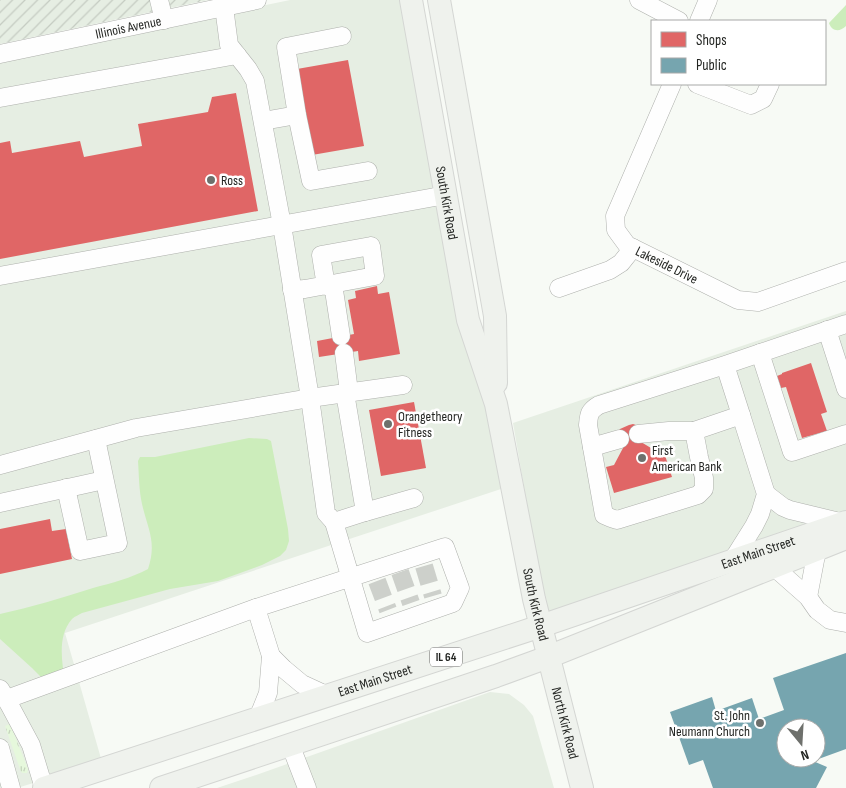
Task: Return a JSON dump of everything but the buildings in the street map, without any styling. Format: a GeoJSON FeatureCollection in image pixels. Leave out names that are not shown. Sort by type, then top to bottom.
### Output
{"type":"FeatureCollection","features":[{"type":"Feature","properties":{"kind":"main road","name":"South Kirk Road"},"geometry":{"type":"LineString","coordinates":[[411,0],[468,320],[496,404],[534,598],[548,657]]}},
{"type":"Feature","properties":{"kind":"main road","name":"South Kirk Road"},"geometry":{"type":"LineString","coordinates":[[439,0],[495,316],[496,404]]}},
{"type":"Feature","properties":{"kind":"main road","name":"East Main Street"},"geometry":{"type":"LineString","coordinates":[[161,788],[548,657],[818,550],[845,528]]}},
{"type":"Feature","properties":{"kind":"main road","name":"East Main Street"},"geometry":{"type":"LineString","coordinates":[[44,788],[732,562],[845,528]]}},
{"type":"Feature","properties":{"kind":"main road","name":"North Kirk Road"},"geometry":{"type":"LineString","coordinates":[[548,657],[582,788]]}},
{"type":"Feature","properties":{"kind":"street"},"geometry":{"type":"LineString","coordinates":[[159,0],[164,20]]}},
{"type":"Feature","properties":{"kind":"street","name":"Illinois Avenue"},"geometry":{"type":"LineString","coordinates":[[0,54],[257,0]]}},
{"type":"Feature","properties":{"kind":"street"},"geometry":{"type":"LineString","coordinates":[[640,0],[676,20]]}},
{"type":"Feature","properties":{"kind":"street"},"geometry":{"type":"LineString","coordinates":[[699,20],[708,0]]}},
{"type":"Feature","properties":{"kind":"street"},"geometry":{"type":"LineString","coordinates":[[44,788],[31,745],[3,694],[256,608],[350,578],[376,575],[422,560],[445,546],[460,588],[453,603],[435,602],[390,617],[366,633],[350,578],[334,522],[326,513],[310,398],[282,225],[255,80],[229,45],[224,7]]}},
{"type":"Feature","properties":{"kind":"street"},"geometry":{"type":"LineString","coordinates":[[342,36],[286,46],[298,115],[311,181],[368,171]]}},
{"type":"Feature","properties":{"kind":"street"},"geometry":{"type":"LineString","coordinates":[[0,98],[236,55]]}},
{"type":"Feature","properties":{"kind":"street","name":"Lakeside Drive"},"geometry":{"type":"LineString","coordinates":[[672,85],[615,216],[616,230],[626,245],[738,300],[758,302],[846,271]]}},
{"type":"Feature","properties":{"kind":"street"},"geometry":{"type":"LineString","coordinates":[[699,85],[751,106],[763,99],[770,85]]}},
{"type":"Feature","properties":{"kind":"street"},"geometry":{"type":"LineString","coordinates":[[263,121],[298,115]]}},
{"type":"Feature","properties":{"kind":"street"},"geometry":{"type":"LineString","coordinates":[[0,276],[446,196]]}},
{"type":"Feature","properties":{"kind":"street"},"geometry":{"type":"LineString","coordinates":[[559,288],[610,270],[621,263],[633,248]]}},
{"type":"Feature","properties":{"kind":"street"},"geometry":{"type":"LineString","coordinates":[[292,290],[329,285],[343,345],[347,393],[364,512]]}},
{"type":"Feature","properties":{"kind":"street"},"geometry":{"type":"LineString","coordinates":[[694,431],[704,478],[704,489],[698,495],[616,520],[604,515],[588,425],[589,413],[592,408],[599,404],[725,365],[846,324]]}},
{"type":"Feature","properties":{"kind":"street"},"geometry":{"type":"LineString","coordinates":[[827,330],[846,389]]}},
{"type":"Feature","properties":{"kind":"street"},"geometry":{"type":"LineString","coordinates":[[760,353],[792,452],[846,434]]}},
{"type":"Feature","properties":{"kind":"street"},"geometry":{"type":"LineString","coordinates":[[725,365],[766,494],[760,514],[732,562]]}},
{"type":"Feature","properties":{"kind":"street"},"geometry":{"type":"LineString","coordinates":[[0,465],[136,428],[310,398],[403,385]]}},
{"type":"Feature","properties":{"kind":"street"},"geometry":{"type":"LineString","coordinates":[[638,434],[694,431],[741,415]]}},
{"type":"Feature","properties":{"kind":"street"},"geometry":{"type":"LineString","coordinates":[[66,488],[80,551],[118,543],[96,439]]}},
{"type":"Feature","properties":{"kind":"street"},"geometry":{"type":"LineString","coordinates":[[592,447],[620,439]]}},
{"type":"Feature","properties":{"kind":"street"},"geometry":{"type":"LineString","coordinates":[[0,503],[104,480]]}},
{"type":"Feature","properties":{"kind":"street"},"geometry":{"type":"LineString","coordinates":[[766,494],[783,507],[845,528]]}},
{"type":"Feature","properties":{"kind":"street"},"geometry":{"type":"LineString","coordinates":[[334,522],[414,498]]}},
{"type":"Feature","properties":{"kind":"street"},"geometry":{"type":"LineString","coordinates":[[808,597],[818,550]]}},
{"type":"Feature","properties":{"kind":"street"},"geometry":{"type":"LineString","coordinates":[[774,567],[808,597],[817,610],[830,620],[846,623]]}},
{"type":"Feature","properties":{"kind":"street"},"geometry":{"type":"LineString","coordinates":[[256,608],[271,656],[268,693],[258,718]]}},
{"type":"Feature","properties":{"kind":"street"},"geometry":{"type":"LineString","coordinates":[[271,656],[302,684],[328,696]]}},
{"type":"Feature","properties":{"kind":"street"},"geometry":{"type":"LineString","coordinates":[[290,744],[307,788]]}},
{"type":"Feature","properties":{"kind":"street"},"geometry":{"type":"LineString","coordinates":[[0,748],[11,788]]}},
{"type":"Feature","properties":{"kind":"shaded area"},"geometry":{"type":"Polygon","coordinates":[[[0,0],[208,0],[0,44],[0,0]]]}},
{"type":"Feature","properties":{"kind":"shaded area"},"geometry":{"type":"Polygon","coordinates":[[[290,0],[403,0],[504,488],[65,633],[102,762],[17,788],[0,788],[0,61],[290,0]]]}},
{"type":"Feature","properties":{"kind":"shaded area"},"geometry":{"type":"Polygon","coordinates":[[[846,5],[846,26],[839,30],[832,28],[829,23],[846,5]]]}},
{"type":"Feature","properties":{"kind":"shaded area"},"geometry":{"type":"Polygon","coordinates":[[[846,311],[846,513],[546,615],[513,423],[846,311]]]}},
{"type":"Feature","properties":{"kind":"shaded area"},"geometry":{"type":"Polygon","coordinates":[[[249,438],[271,441],[289,541],[286,550],[280,556],[262,565],[218,581],[170,589],[76,616],[67,626],[62,641],[65,682],[46,682],[0,639],[0,614],[114,582],[148,569],[151,560],[152,543],[140,493],[138,461],[140,457],[155,457],[249,438]]]}},
{"type":"Feature","properties":{"kind":"shaded area"},"geometry":{"type":"Polygon","coordinates":[[[490,692],[509,694],[524,705],[533,716],[554,788],[217,788],[259,774],[490,692]]]}},
{"type":"Feature","properties":{"kind":"green space"},"geometry":{"type":"Polygon","coordinates":[[[10,724],[28,769],[27,773],[21,772],[5,726],[10,724]]]}},
{"type":"Feature","properties":{"kind":"tunnel"},"geometry":{"type":"LineString","coordinates":[[424,566],[433,596]]}},
{"type":"Feature","properties":{"kind":"tunnel"},"geometry":{"type":"LineString","coordinates":[[400,572],[411,603]]}},
{"type":"Feature","properties":{"kind":"tunnel"},"geometry":{"type":"LineString","coordinates":[[377,581],[388,610]]}},
{"type":"Feature","properties":{"kind":"place","name":"Ross"},"geometry":{"type":"Point","coordinates":[211,180]}},
{"type":"Feature","properties":{"kind":"place","name":"Orangetheory Fitness"},"geometry":{"type":"Point","coordinates":[388,424]}},
{"type":"Feature","properties":{"kind":"place","name":"First American Bank"},"geometry":{"type":"Point","coordinates":[642,458]}},
{"type":"Feature","properties":{"kind":"place","name":"St. John Neumann Church"},"geometry":{"type":"Point","coordinates":[760,723]}}]}
